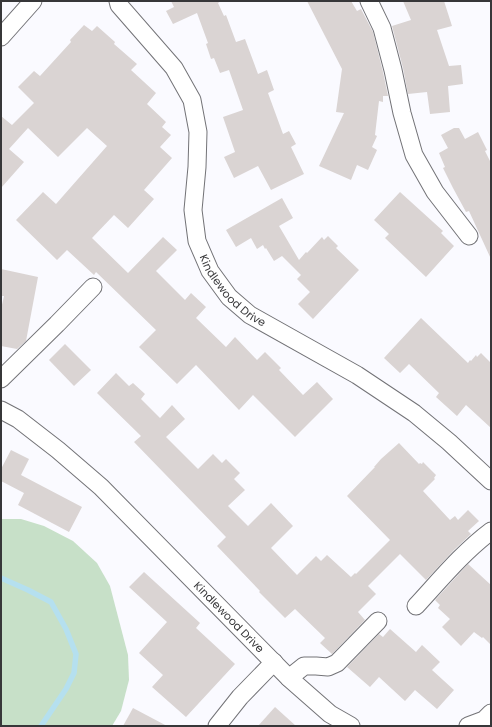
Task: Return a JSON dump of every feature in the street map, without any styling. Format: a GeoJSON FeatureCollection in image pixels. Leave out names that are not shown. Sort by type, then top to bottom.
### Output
{"type":"FeatureCollection","features":[{"type":"Feature","properties":{"kind":"street"},"geometry":{"type":"LineString","coordinates":[[1,37],[33,1]]}},
{"type":"Feature","properties":{"kind":"street"},"geometry":{"type":"LineString","coordinates":[[369,1],[382,28],[414,155],[435,192],[469,236]]}},
{"type":"Feature","properties":{"kind":"street","name":"Kindlewood Drive"},"geometry":{"type":"LineString","coordinates":[[117,2],[174,68],[192,100],[198,132],[197,167],[193,210],[197,241],[210,271],[230,297],[250,315],[357,375],[414,412],[491,481]]}},
{"type":"Feature","properties":{"kind":"street"},"geometry":{"type":"LineString","coordinates":[[1,379],[93,287]]}},
{"type":"Feature","properties":{"kind":"street","name":"Kindlewood Drive"},"geometry":{"type":"LineString","coordinates":[[1,410],[18,419],[58,450],[100,488],[289,678],[330,714],[351,726]]}},
{"type":"Feature","properties":{"kind":"street"},"geometry":{"type":"LineString","coordinates":[[416,606],[460,558],[491,530]]}},
{"type":"Feature","properties":{"kind":"street"},"geometry":{"type":"LineString","coordinates":[[289,678],[304,666],[328,667],[337,663],[378,621]]}},
{"type":"Feature","properties":{"kind":"street"},"geometry":{"type":"LineString","coordinates":[[217,726],[240,697],[274,662]]}},
{"type":"Feature","properties":{"kind":"street"},"geometry":{"type":"LineString","coordinates":[[468,726],[487,720]]}},
{"type":"Feature","properties":{"kind":"green space"},"geometry":{"type":"Polygon","coordinates":[[[1,519],[21,519],[44,526],[73,541],[97,563],[110,586],[128,655],[129,680],[121,711],[112,726],[1,726],[1,519]]]}},
{"type":"Feature","properties":{"kind":"building"},"geometry":{"type":"Polygon","coordinates":[[[171,1],[221,1],[218,3],[224,16],[226,15],[236,42],[245,39],[258,74],[267,70],[274,90],[268,93],[283,134],[289,131],[296,144],[291,147],[304,174],[271,190],[258,166],[234,178],[224,157],[235,152],[223,117],[243,110],[229,70],[220,73],[214,58],[211,59],[206,44],[208,43],[197,13],[173,24],[166,11],[174,7],[171,1]]]}},
{"type":"Feature","properties":{"kind":"building"},"geometry":{"type":"Polygon","coordinates":[[[307,1],[351,1],[357,11],[361,9],[373,32],[383,72],[388,96],[383,96],[383,102],[379,101],[375,135],[377,136],[372,147],[377,150],[368,170],[357,165],[351,180],[319,166],[344,113],[336,112],[342,69],[307,1]]]}},
{"type":"Feature","properties":{"kind":"building"},"geometry":{"type":"Polygon","coordinates":[[[403,1],[444,1],[452,26],[437,30],[449,66],[461,65],[463,84],[448,86],[450,112],[430,114],[427,92],[408,94],[392,26],[411,20],[403,1]]]}},
{"type":"Feature","properties":{"kind":"building"},"geometry":{"type":"Polygon","coordinates":[[[84,25],[92,31],[97,26],[115,42],[114,44],[137,64],[131,70],[156,93],[147,104],[166,122],[162,127],[171,135],[160,147],[172,158],[144,190],[154,199],[128,228],[114,215],[92,238],[128,273],[163,237],[177,250],[156,271],[185,300],[191,293],[206,307],[196,318],[226,347],[235,337],[257,360],[265,352],[281,368],[279,370],[303,395],[317,382],[333,399],[295,437],[253,395],[239,410],[196,365],[177,384],[139,347],[156,330],[96,272],[94,275],[67,250],[57,260],[16,220],[43,192],[56,204],[107,146],[87,128],[58,157],[28,128],[9,149],[24,162],[1,188],[1,116],[12,125],[34,103],[18,87],[34,71],[40,76],[71,42],[70,40],[84,25]]]}},
{"type":"Feature","properties":{"kind":"building"},"geometry":{"type":"Polygon","coordinates":[[[454,128],[459,128],[465,139],[478,132],[487,150],[485,151],[491,163],[491,259],[469,211],[466,212],[443,168],[445,167],[439,153],[448,148],[441,135],[454,128]]]}},
{"type":"Feature","properties":{"kind":"building"},"geometry":{"type":"Polygon","coordinates":[[[400,192],[443,231],[441,233],[454,246],[426,277],[385,238],[389,234],[374,220],[400,192]]]}},
{"type":"Feature","properties":{"kind":"building"},"geometry":{"type":"Polygon","coordinates":[[[282,198],[293,218],[279,226],[299,260],[322,237],[324,240],[328,236],[338,246],[336,248],[359,270],[313,319],[298,304],[310,292],[297,279],[301,275],[282,256],[274,261],[263,245],[257,249],[251,238],[236,247],[226,230],[282,198]]]}},
{"type":"Feature","properties":{"kind":"building"},"geometry":{"type":"Polygon","coordinates":[[[1,269],[38,277],[26,341],[17,349],[1,346],[1,309],[4,296],[1,296],[1,269]]]}},
{"type":"Feature","properties":{"kind":"building"},"geometry":{"type":"Polygon","coordinates":[[[421,318],[468,363],[476,355],[477,357],[481,353],[491,363],[491,428],[466,405],[457,416],[436,397],[439,393],[409,364],[400,373],[384,358],[421,318]]]}},
{"type":"Feature","properties":{"kind":"building"},"geometry":{"type":"Polygon","coordinates":[[[65,344],[91,370],[74,386],[49,360],[65,344]]]}},
{"type":"Feature","properties":{"kind":"building"},"geometry":{"type":"Polygon","coordinates":[[[116,373],[129,386],[133,383],[145,394],[141,399],[160,418],[172,405],[185,419],[166,437],[198,469],[213,454],[222,463],[226,459],[240,473],[234,479],[245,490],[228,506],[248,526],[271,503],[293,526],[271,548],[297,575],[316,556],[321,561],[327,555],[351,577],[355,573],[356,574],[390,540],[347,496],[381,459],[399,443],[419,464],[422,464],[423,462],[436,475],[434,478],[435,479],[423,491],[450,520],[455,516],[458,520],[468,510],[479,521],[468,531],[471,534],[426,580],[400,554],[368,586],[376,594],[358,612],[365,620],[332,654],[320,643],[325,638],[295,609],[285,618],[259,592],[260,591],[217,546],[226,537],[134,442],[141,436],[97,393],[116,373]]]}},
{"type":"Feature","properties":{"kind":"building"},"geometry":{"type":"Polygon","coordinates":[[[11,450],[29,459],[21,475],[82,507],[69,532],[18,505],[24,493],[1,481],[1,469],[11,450]]]}},
{"type":"Feature","properties":{"kind":"building"},"geometry":{"type":"Polygon","coordinates":[[[468,564],[491,585],[491,645],[483,637],[482,638],[474,632],[461,646],[442,627],[450,619],[438,608],[440,605],[435,600],[468,564]]]}},
{"type":"Feature","properties":{"kind":"building"},"geometry":{"type":"Polygon","coordinates":[[[144,572],[200,623],[196,628],[235,664],[186,717],[152,687],[163,675],[139,653],[167,622],[129,587],[144,572]]]}},
{"type":"Feature","properties":{"kind":"building"},"geometry":{"type":"Polygon","coordinates":[[[390,629],[416,652],[422,645],[440,662],[432,670],[454,690],[437,709],[415,690],[405,701],[379,677],[370,687],[347,667],[379,634],[383,637],[390,629]]]}},
{"type":"Feature","properties":{"kind":"building"},"geometry":{"type":"Polygon","coordinates":[[[275,707],[296,726],[258,726],[275,707]]]}},
{"type":"Feature","properties":{"kind":"building"},"geometry":{"type":"Polygon","coordinates":[[[133,708],[167,726],[123,726],[133,708]]]}},
{"type":"Feature","properties":{"kind":"waterway"},"geometry":{"type":"LineString","coordinates":[[1,578],[51,602],[66,629],[76,654],[74,673],[66,689],[41,726]]}}]}
